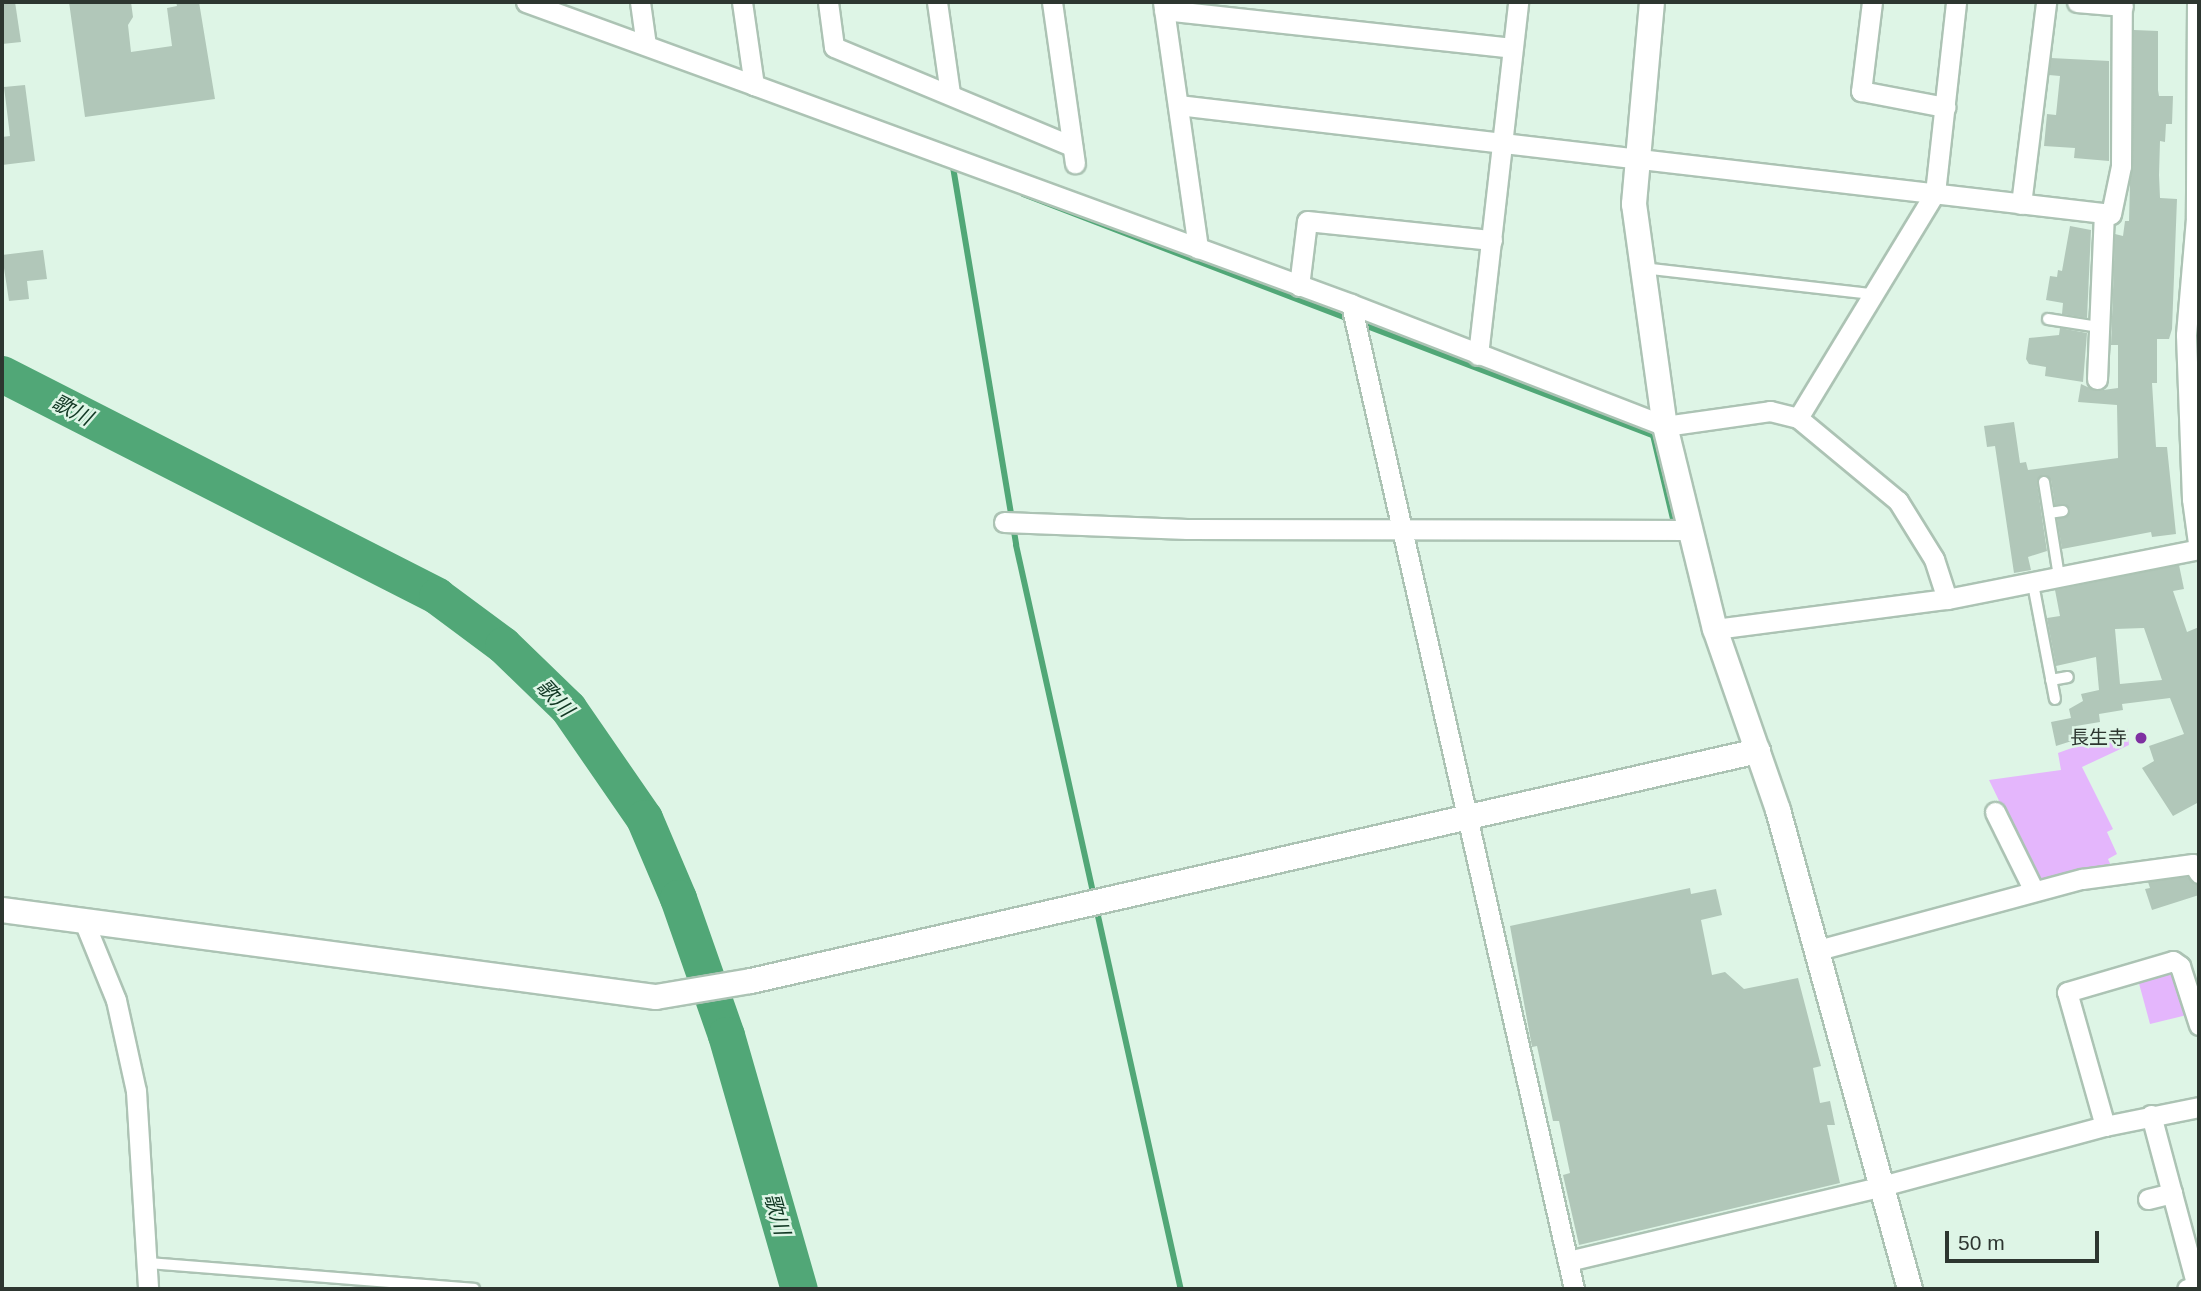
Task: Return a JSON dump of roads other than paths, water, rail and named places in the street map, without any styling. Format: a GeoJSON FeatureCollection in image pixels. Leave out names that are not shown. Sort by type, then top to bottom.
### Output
{"type":"FeatureCollection","features":[{"type":"Feature","properties":{"kind":"street"},"geometry":{"type":"LineString","coordinates":[[526,2],[1351,304],[1665,426],[1770,411],[1798,418],[1898,501],[1934,559],[1947,599]]}},
{"type":"Feature","properties":{"kind":"street"},"geometry":{"type":"LineString","coordinates":[[640,2],[646,45]]}},
{"type":"Feature","properties":{"kind":"street"},"geometry":{"type":"LineString","coordinates":[[742,2],[754,85]]}},
{"type":"Feature","properties":{"kind":"street"},"geometry":{"type":"LineString","coordinates":[[828,2],[834,47],[950,93],[1074,154],[1052,2]]}},
{"type":"Feature","properties":{"kind":"street"},"geometry":{"type":"LineString","coordinates":[[937,2],[950,93]]}},
{"type":"Feature","properties":{"kind":"street"},"geometry":{"type":"LineString","coordinates":[[1478,355],[1518,2]]}},
{"type":"Feature","properties":{"kind":"street"},"geometry":{"type":"LineString","coordinates":[[1652,2],[1635,158],[1634,204],[1665,426],[1715,629],[1758,751],[1818,950],[1910,1289]]}},
{"type":"Feature","properties":{"kind":"street"},"geometry":{"type":"LineString","coordinates":[[1872,2],[1861,91],[1945,107]]}},
{"type":"Feature","properties":{"kind":"street"},"geometry":{"type":"LineString","coordinates":[[1798,418],[1934,193],[1956,2]]}},
{"type":"Feature","properties":{"kind":"street"},"geometry":{"type":"LineString","coordinates":[[2021,204],[2046,2]]}},
{"type":"Feature","properties":{"kind":"street"},"geometry":{"type":"LineString","coordinates":[[1178,106],[2111,214],[2121,166],[2123,4],[2077,2]]}},
{"type":"Feature","properties":{"kind":"street"},"geometry":{"type":"LineString","coordinates":[[1715,629],[1947,599],[2199,550],[2192,499],[2186,335],[2196,218],[2197,2]]}},
{"type":"Feature","properties":{"kind":"street"},"geometry":{"type":"LineString","coordinates":[[1198,249],[1164,6],[1512,48]]}},
{"type":"Feature","properties":{"kind":"street"},"geometry":{"type":"LineString","coordinates":[[2097,379],[2104,213]]}},
{"type":"Feature","properties":{"kind":"street"},"geometry":{"type":"LineString","coordinates":[[1299,286],[1307,221],[1492,240]]}},
{"type":"Feature","properties":{"kind":"street"},"geometry":{"type":"LineString","coordinates":[[1351,304],[1574,1289]]}},
{"type":"Feature","properties":{"kind":"street"},"geometry":{"type":"LineString","coordinates":[[1004,522],[1187,529],[1689,530]]}},
{"type":"Feature","properties":{"kind":"street"},"geometry":{"type":"LineString","coordinates":[[2,910],[656,997],[736,984],[1467,815],[1758,751]]}},
{"type":"Feature","properties":{"kind":"street"},"geometry":{"type":"LineString","coordinates":[[1995,812],[2034,891]]}},
{"type":"Feature","properties":{"kind":"street"},"geometry":{"type":"LineString","coordinates":[[1818,950],[2034,891],[2193,864],[2199,873]]}},
{"type":"Feature","properties":{"kind":"street"},"geometry":{"type":"LineString","coordinates":[[83,919],[116,1000],[136,1091],[148,1289]]}},
{"type":"Feature","properties":{"kind":"street"},"geometry":{"type":"LineString","coordinates":[[2105,1126],[2067,992],[2173,961],[2180,966],[2199,1025]]}},
{"type":"Feature","properties":{"kind":"street"},"geometry":{"type":"LineString","coordinates":[[1568,1261],[1882,1186],[2105,1126],[2199,1107]]}},
{"type":"Feature","properties":{"kind":"street"},"geometry":{"type":"LineString","coordinates":[[2151,1115],[2197,1287],[2187,1289]]}},
{"type":"Feature","properties":{"kind":"street"},"geometry":{"type":"LineString","coordinates":[[2148,1199],[2172,1192]]}},
{"type":"Feature","properties":{"kind":"lane"},"geometry":{"type":"LineString","coordinates":[[1642,268],[1872,294]]}},
{"type":"Feature","properties":{"kind":"lane"},"geometry":{"type":"LineString","coordinates":[[2048,319],[2099,327]]}},
{"type":"Feature","properties":{"kind":"lane"},"geometry":{"type":"LineString","coordinates":[[2044,482],[2059,577]]}},
{"type":"Feature","properties":{"kind":"lane"},"geometry":{"type":"LineString","coordinates":[[2049,513],[2063,511]]}},
{"type":"Feature","properties":{"kind":"lane"},"geometry":{"type":"LineString","coordinates":[[2033,584],[2055,699]]}},
{"type":"Feature","properties":{"kind":"lane"},"geometry":{"type":"LineString","coordinates":[[2051,680],[2068,677]]}},
{"type":"Feature","properties":{"kind":"lane"},"geometry":{"type":"LineString","coordinates":[[147,1263],[474,1289]]}},
{"type":"Feature","properties":{"kind":"waterway"},"geometry":{"type":"LineString","coordinates":[[953,167],[1016,545],[1094,897]]}},
{"type":"Feature","properties":{"kind":"waterway"},"geometry":{"type":"LineString","coordinates":[[1023,194],[1349,319]]}},
{"type":"Feature","properties":{"kind":"waterway"},"geometry":{"type":"LineString","coordinates":[[1359,323],[1653,435],[1673,519]]}},
{"type":"Feature","properties":{"kind":"waterway","name":"歌川"},"geometry":{"type":"LineString","coordinates":[[2,374],[437,596],[503,645],[568,708],[644,818],[678,898],[726,1035],[799,1289]]}},
{"type":"Feature","properties":{"kind":"waterway"},"geometry":{"type":"LineString","coordinates":[[1096,907],[1181,1289]]}},
{"type":"Feature","properties":{"kind":"place","name":"長生寺"},"geometry":{"type":"Point","coordinates":[2141,738]}}]}
